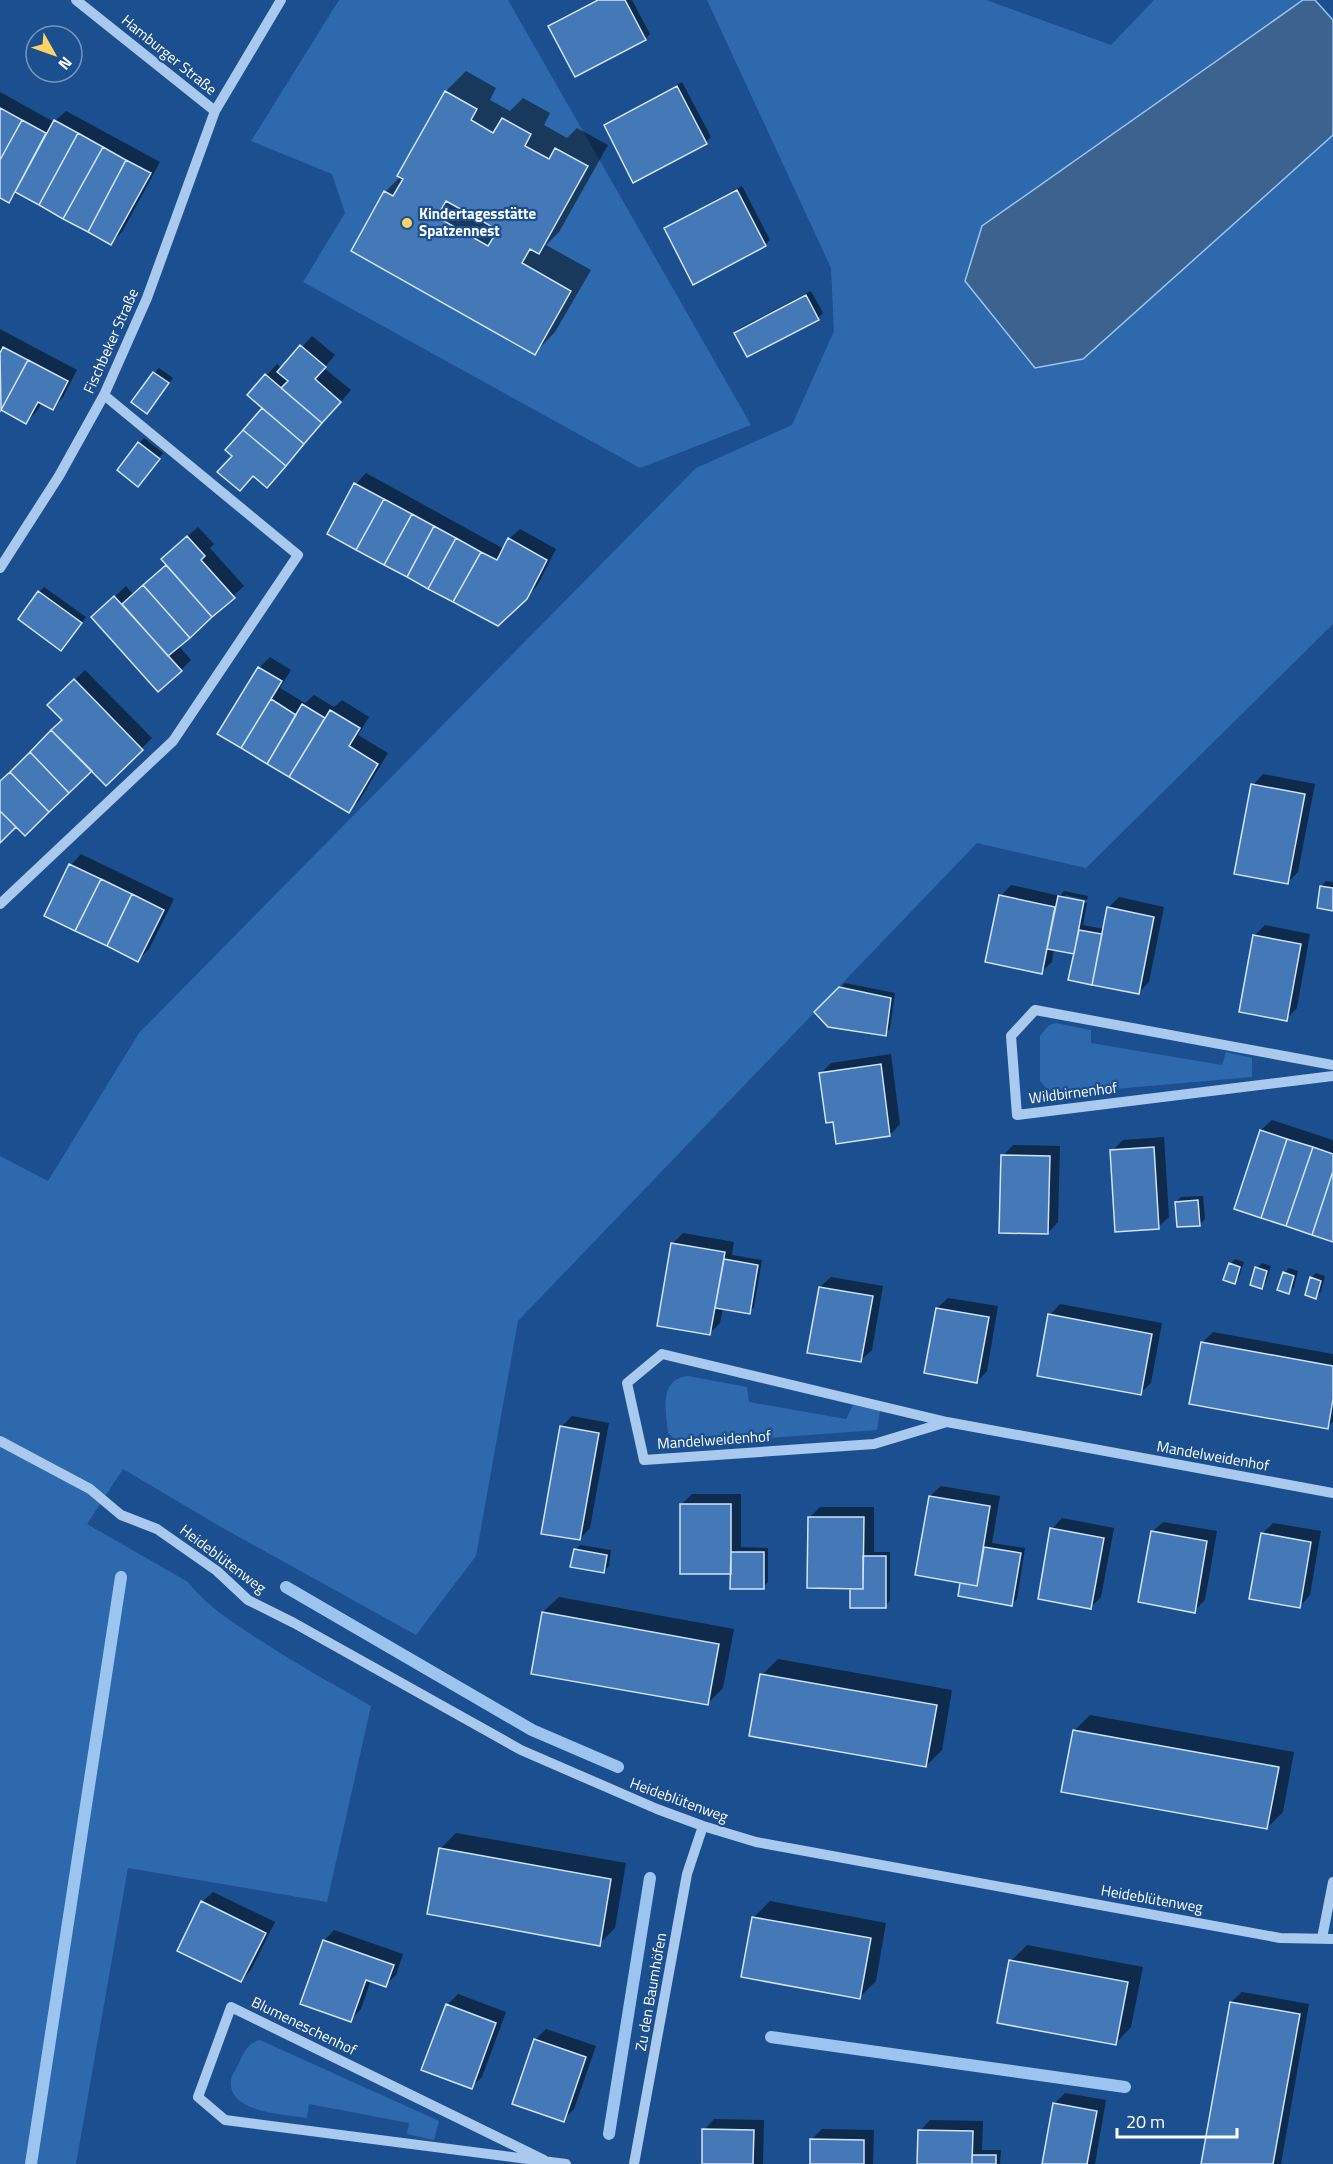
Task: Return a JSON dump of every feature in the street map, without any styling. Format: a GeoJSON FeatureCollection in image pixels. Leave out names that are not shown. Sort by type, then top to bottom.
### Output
{"type":"FeatureCollection","features":[{"type":"Feature","properties":{"kind":"street","name":"Hamburger Straße"},"geometry":{"type":"LineString","coordinates":[[76,0],[215,111]]}},
{"type":"Feature","properties":{"kind":"street","name":"Fischbeker Straße"},"geometry":{"type":"LineString","coordinates":[[0,568],[59,476],[104,395],[147,298],[215,111],[281,0]]}},
{"type":"Feature","properties":{"kind":"street"},"geometry":{"type":"LineString","coordinates":[[0,904],[173,741],[298,555],[104,395]]}},
{"type":"Feature","properties":{"kind":"street","name":"Wildbirnenhof"},"geometry":{"type":"LineString","coordinates":[[1333,1065],[1035,1010],[1011,1036],[1017,1115],[1333,1076]]}},
{"type":"Feature","properties":{"kind":"street","name":"Mandelweidenhof"},"geometry":{"type":"LineString","coordinates":[[947,1422],[874,1444],[644,1460],[627,1383],[662,1354],[947,1422],[1333,1494]]}},
{"type":"Feature","properties":{"kind":"street","name":"Heideblütenweg"},"geometry":{"type":"LineString","coordinates":[[0,1441],[90,1489],[121,1515],[157,1529],[209,1565],[248,1600],[294,1623],[436,1704],[563,1770],[703,1826],[756,1842],[1280,1938],[1328,1939]]}},
{"type":"Feature","properties":{"kind":"street","name":"Zu den Baumhöfen"},"geometry":{"type":"LineString","coordinates":[[634,2164],[687,1874],[703,1826]]}},
{"type":"Feature","properties":{"kind":"street"},"geometry":{"type":"LineString","coordinates":[[1328,1939],[1333,1882]]}},
{"type":"Feature","properties":{"kind":"street","name":"Blumeneschenhof"},"geometry":{"type":"LineString","coordinates":[[544,2160],[231,2007],[198,2097],[225,2120],[566,2164]]}},
{"type":"Feature","properties":{"kind":"shaded area"},"geometry":{"type":"Polygon","coordinates":[[[339,0],[508,0],[751,425],[640,468],[303,282],[345,213],[332,174],[251,141],[339,0]]]}},
{"type":"Feature","properties":{"kind":"shaded area"},"geometry":{"type":"Polygon","coordinates":[[[707,0],[986,0],[1111,45],[1154,0],[1303,0],[982,226],[1083,359],[1333,135],[1333,624],[1086,868],[977,843],[518,1321],[476,1556],[416,1635],[221,1527],[123,1469],[87,1524],[188,1582],[210,1604],[267,1645],[371,1706],[327,1902],[128,1868],[76,2164],[0,2164],[0,1156],[48,1181],[139,1033],[696,468],[792,425],[834,331],[831,268],[707,0]]]}},
{"type":"Feature","properties":{"kind":"shaded area"},"geometry":{"type":"Polygon","coordinates":[[[1303,0],[1315,0],[1333,20],[1333,135],[1083,359],[1035,368],[965,281],[982,226],[1303,0]]]}},
{"type":"Feature","properties":{"kind":"shaded area"},"geometry":{"type":"Polygon","coordinates":[[[1056,1023],[1091,1030],[1091,1043],[1222,1065],[1226,1052],[1252,1058],[1252,1077],[1057,1094],[1046,1088],[1040,1081],[1040,1036],[1049,1025],[1056,1023]]]}},
{"type":"Feature","properties":{"kind":"shaded area"},"geometry":{"type":"Polygon","coordinates":[[[688,1376],[747,1387],[749,1402],[846,1419],[853,1405],[880,1411],[877,1430],[690,1444],[678,1442],[668,1433],[666,1398],[672,1383],[678,1378],[688,1376]]]}},
{"type":"Feature","properties":{"kind":"shaded area"},"geometry":{"type":"Polygon","coordinates":[[[260,2040],[439,2121],[434,2140],[407,2134],[409,2123],[309,2104],[307,2118],[272,2113],[247,2105],[232,2091],[231,2078],[247,2048],[260,2040]]]}},
{"type":"Feature","properties":{"kind":"building"},"geometry":{"type":"Polygon","coordinates":[[[598,0],[625,0],[646,40],[575,77],[548,26],[598,0]]]}},
{"type":"Feature","properties":{"kind":"building"},"geometry":{"type":"Polygon","coordinates":[[[677,86],[707,144],[633,183],[604,125],[677,86]]]}},
{"type":"Feature","properties":{"kind":"building","name":"Kindertagesstätte Spatzennest"},"geometry":{"type":"Polygon","coordinates":[[[445,91],[477,109],[471,120],[493,133],[502,118],[531,134],[525,146],[549,159],[555,148],[588,166],[539,254],[530,249],[522,263],[571,291],[535,355],[351,251],[384,191],[393,196],[403,179],[397,176],[445,91]],[[446,201],[437,217],[488,246],[498,230],[446,201]]]}},
{"type":"Feature","properties":{"kind":"building"},"geometry":{"type":"Polygon","coordinates":[[[0,108],[22,120],[0,160],[0,108]]]}},
{"type":"Feature","properties":{"kind":"building"},"geometry":{"type":"Polygon","coordinates":[[[22,120],[46,133],[9,203],[0,198],[0,160],[22,120]]]}},
{"type":"Feature","properties":{"kind":"building"},"geometry":{"type":"Polygon","coordinates":[[[54,120],[78,133],[39,205],[15,192],[54,120]]]}},
{"type":"Feature","properties":{"kind":"building"},"geometry":{"type":"Polygon","coordinates":[[[78,133],[103,147],[63,219],[39,205],[78,133]]]}},
{"type":"Feature","properties":{"kind":"building"},"geometry":{"type":"Polygon","coordinates":[[[103,147],[126,160],[88,232],[63,219],[103,147]]]}},
{"type":"Feature","properties":{"kind":"building"},"geometry":{"type":"Polygon","coordinates":[[[126,160],[151,173],[111,245],[88,232],[126,160]]]}},
{"type":"Feature","properties":{"kind":"building"},"geometry":{"type":"Polygon","coordinates":[[[737,190],[766,246],[693,285],[664,228],[737,190]]]}},
{"type":"Feature","properties":{"kind":"building"},"geometry":{"type":"Polygon","coordinates":[[[806,295],[819,320],[747,357],[734,333],[806,295]]]}},
{"type":"Feature","properties":{"kind":"building"},"geometry":{"type":"Polygon","coordinates":[[[300,345],[326,367],[315,379],[341,402],[322,423],[281,388],[288,381],[277,372],[300,345]]]}},
{"type":"Feature","properties":{"kind":"building"},"geometry":{"type":"Polygon","coordinates":[[[3,347],[28,360],[1,410],[0,353],[3,347]]]}},
{"type":"Feature","properties":{"kind":"building"},"geometry":{"type":"Polygon","coordinates":[[[28,360],[68,381],[53,410],[38,402],[26,424],[1,410],[28,360]]]}},
{"type":"Feature","properties":{"kind":"building"},"geometry":{"type":"Polygon","coordinates":[[[153,372],[169,383],[147,414],[131,402],[153,372]]]}},
{"type":"Feature","properties":{"kind":"building"},"geometry":{"type":"Polygon","coordinates":[[[265,374],[322,423],[304,444],[247,395],[265,374]]]}},
{"type":"Feature","properties":{"kind":"building"},"geometry":{"type":"Polygon","coordinates":[[[262,408],[304,444],[286,466],[243,430],[262,408]]]}},
{"type":"Feature","properties":{"kind":"building"},"geometry":{"type":"Polygon","coordinates":[[[243,430],[286,466],[267,488],[253,476],[240,491],[217,472],[232,456],[225,450],[243,430]]]}},
{"type":"Feature","properties":{"kind":"building"},"geometry":{"type":"Polygon","coordinates":[[[138,442],[160,459],[138,487],[117,470],[138,442]]]}},
{"type":"Feature","properties":{"kind":"building"},"geometry":{"type":"Polygon","coordinates":[[[354,483],[384,499],[356,550],[327,534],[354,483]]]}},
{"type":"Feature","properties":{"kind":"building"},"geometry":{"type":"Polygon","coordinates":[[[384,499],[412,514],[384,565],[356,550],[384,499]]]}},
{"type":"Feature","properties":{"kind":"building"},"geometry":{"type":"Polygon","coordinates":[[[412,514],[434,526],[407,577],[384,565],[412,514]]]}},
{"type":"Feature","properties":{"kind":"building"},"geometry":{"type":"Polygon","coordinates":[[[434,526],[456,538],[428,589],[407,577],[434,526]]]}},
{"type":"Feature","properties":{"kind":"building"},"geometry":{"type":"Polygon","coordinates":[[[187,536],[205,556],[201,560],[235,598],[212,617],[161,559],[187,536]]]}},
{"type":"Feature","properties":{"kind":"building"},"geometry":{"type":"Polygon","coordinates":[[[456,538],[481,552],[453,602],[428,589],[456,538]]]}},
{"type":"Feature","properties":{"kind":"building"},"geometry":{"type":"Polygon","coordinates":[[[508,538],[547,560],[527,599],[498,626],[453,602],[481,552],[497,560],[508,538]]]}},
{"type":"Feature","properties":{"kind":"building"},"geometry":{"type":"Polygon","coordinates":[[[166,565],[212,617],[190,638],[143,585],[166,565]]]}},
{"type":"Feature","properties":{"kind":"building"},"geometry":{"type":"Polygon","coordinates":[[[143,585],[190,638],[168,656],[122,604],[143,585]]]}},
{"type":"Feature","properties":{"kind":"building"},"geometry":{"type":"Polygon","coordinates":[[[38,591],[82,623],[61,651],[18,619],[38,591]]]}},
{"type":"Feature","properties":{"kind":"building"},"geometry":{"type":"Polygon","coordinates":[[[114,596],[182,671],[158,692],[91,617],[114,596]]]}},
{"type":"Feature","properties":{"kind":"building"},"geometry":{"type":"Polygon","coordinates":[[[258,667],[282,681],[241,748],[217,734],[258,667]]]}},
{"type":"Feature","properties":{"kind":"building"},"geometry":{"type":"Polygon","coordinates":[[[74,679],[143,750],[106,786],[51,730],[62,720],[47,705],[74,679]]]}},
{"type":"Feature","properties":{"kind":"building"},"geometry":{"type":"Polygon","coordinates":[[[271,699],[296,715],[267,764],[241,748],[271,699]]]}},
{"type":"Feature","properties":{"kind":"building"},"geometry":{"type":"Polygon","coordinates":[[[302,704],[325,718],[289,777],[267,764],[302,704]]]}},
{"type":"Feature","properties":{"kind":"building"},"geometry":{"type":"Polygon","coordinates":[[[330,710],[360,728],[349,746],[378,764],[349,813],[289,777],[330,710]]]}},
{"type":"Feature","properties":{"kind":"building"},"geometry":{"type":"Polygon","coordinates":[[[51,730],[92,771],[69,793],[30,752],[51,730]]]}},
{"type":"Feature","properties":{"kind":"building"},"geometry":{"type":"Polygon","coordinates":[[[30,752],[69,793],[49,812],[10,772],[30,752]]]}},
{"type":"Feature","properties":{"kind":"building"},"geometry":{"type":"Polygon","coordinates":[[[10,772],[49,812],[25,836],[0,811],[0,781],[10,772]]]}},
{"type":"Feature","properties":{"kind":"building"},"geometry":{"type":"Polygon","coordinates":[[[1251,784],[1305,794],[1288,884],[1234,874],[1251,784]]]}},
{"type":"Feature","properties":{"kind":"building"},"geometry":{"type":"Polygon","coordinates":[[[0,811],[16,827],[0,843],[0,811]]]}},
{"type":"Feature","properties":{"kind":"building"},"geometry":{"type":"Polygon","coordinates":[[[69,864],[101,879],[75,931],[44,916],[69,864]]]}},
{"type":"Feature","properties":{"kind":"building"},"geometry":{"type":"Polygon","coordinates":[[[101,879],[132,894],[107,946],[75,931],[101,879]]]}},
{"type":"Feature","properties":{"kind":"building"},"geometry":{"type":"Polygon","coordinates":[[[1320,886],[1333,888],[1333,911],[1317,908],[1320,886]]]}},
{"type":"Feature","properties":{"kind":"building"},"geometry":{"type":"Polygon","coordinates":[[[132,894],[164,910],[138,962],[107,946],[132,894]]]}},
{"type":"Feature","properties":{"kind":"building"},"geometry":{"type":"Polygon","coordinates":[[[999,895],[1055,907],[1042,974],[985,962],[999,895]]]}},
{"type":"Feature","properties":{"kind":"building"},"geometry":{"type":"Polygon","coordinates":[[[1058,896],[1084,901],[1074,954],[1047,949],[1058,896]]]}},
{"type":"Feature","properties":{"kind":"building"},"geometry":{"type":"Polygon","coordinates":[[[1107,907],[1154,917],[1139,994],[1092,985],[1107,907]]]}},
{"type":"Feature","properties":{"kind":"building"},"geometry":{"type":"Polygon","coordinates":[[[1079,930],[1102,934],[1092,985],[1068,980],[1079,930]]]}},
{"type":"Feature","properties":{"kind":"building"},"geometry":{"type":"Polygon","coordinates":[[[1253,935],[1301,944],[1287,1021],[1239,1012],[1253,935]]]}},
{"type":"Feature","properties":{"kind":"building"},"geometry":{"type":"Polygon","coordinates":[[[839,987],[891,998],[886,1036],[828,1027],[814,1012],[839,987]]]}},
{"type":"Feature","properties":{"kind":"building"},"geometry":{"type":"Polygon","coordinates":[[[881,1064],[890,1136],[836,1144],[833,1122],[826,1123],[819,1073],[881,1064]]]}},
{"type":"Feature","properties":{"kind":"building"},"geometry":{"type":"Polygon","coordinates":[[[1260,1130],[1287,1139],[1261,1218],[1234,1209],[1260,1130]]]}},
{"type":"Feature","properties":{"kind":"building"},"geometry":{"type":"Polygon","coordinates":[[[1287,1139],[1313,1147],[1286,1226],[1261,1218],[1287,1139]]]}},
{"type":"Feature","properties":{"kind":"building"},"geometry":{"type":"Polygon","coordinates":[[[1154,1147],[1159,1229],[1115,1232],[1110,1150],[1154,1147]]]}},
{"type":"Feature","properties":{"kind":"building"},"geometry":{"type":"Polygon","coordinates":[[[1313,1147],[1333,1154],[1333,1171],[1312,1235],[1286,1226],[1313,1147]]]}},
{"type":"Feature","properties":{"kind":"building"},"geometry":{"type":"Polygon","coordinates":[[[1001,1155],[1050,1156],[1048,1234],[999,1233],[1001,1155]]]}},
{"type":"Feature","properties":{"kind":"building"},"geometry":{"type":"Polygon","coordinates":[[[1333,1171],[1333,1242],[1312,1235],[1333,1171]]]}},
{"type":"Feature","properties":{"kind":"building"},"geometry":{"type":"Polygon","coordinates":[[[1198,1200],[1200,1226],[1177,1227],[1175,1202],[1198,1200]]]}},
{"type":"Feature","properties":{"kind":"building"},"geometry":{"type":"Polygon","coordinates":[[[671,1243],[725,1252],[710,1335],[657,1326],[671,1243]]]}},
{"type":"Feature","properties":{"kind":"building"},"geometry":{"type":"Polygon","coordinates":[[[724,1259],[758,1265],[750,1314],[715,1308],[724,1259]]]}},
{"type":"Feature","properties":{"kind":"building"},"geometry":{"type":"Polygon","coordinates":[[[1229,1263],[1240,1267],[1235,1284],[1223,1280],[1229,1263]]]}},
{"type":"Feature","properties":{"kind":"building"},"geometry":{"type":"Polygon","coordinates":[[[1255,1267],[1267,1271],[1262,1289],[1250,1285],[1255,1267]]]}},
{"type":"Feature","properties":{"kind":"building"},"geometry":{"type":"Polygon","coordinates":[[[1283,1272],[1294,1276],[1289,1294],[1277,1290],[1283,1272]]]}},
{"type":"Feature","properties":{"kind":"building"},"geometry":{"type":"Polygon","coordinates":[[[1310,1277],[1321,1281],[1316,1299],[1305,1295],[1310,1277]]]}},
{"type":"Feature","properties":{"kind":"building"},"geometry":{"type":"Polygon","coordinates":[[[819,1287],[873,1296],[861,1362],[807,1353],[819,1287]]]}},
{"type":"Feature","properties":{"kind":"building"},"geometry":{"type":"Polygon","coordinates":[[[936,1308],[989,1317],[977,1383],[924,1373],[936,1308]]]}},
{"type":"Feature","properties":{"kind":"building"},"geometry":{"type":"Polygon","coordinates":[[[1048,1314],[1152,1334],[1141,1395],[1037,1376],[1048,1314]]]}},
{"type":"Feature","properties":{"kind":"building"},"geometry":{"type":"Polygon","coordinates":[[[1201,1342],[1333,1366],[1333,1399],[1328,1429],[1189,1404],[1201,1342]]]}},
{"type":"Feature","properties":{"kind":"building"},"geometry":{"type":"Polygon","coordinates":[[[560,1426],[599,1433],[580,1540],[541,1534],[560,1426]]]}},
{"type":"Feature","properties":{"kind":"building"},"geometry":{"type":"Polygon","coordinates":[[[929,1496],[990,1506],[977,1586],[915,1575],[929,1496]]]}},
{"type":"Feature","properties":{"kind":"building"},"geometry":{"type":"Polygon","coordinates":[[[680,1504],[731,1504],[731,1574],[680,1574],[680,1504]]]}},
{"type":"Feature","properties":{"kind":"building"},"geometry":{"type":"Polygon","coordinates":[[[808,1517],[864,1517],[863,1589],[807,1588],[808,1517]]]}},
{"type":"Feature","properties":{"kind":"building"},"geometry":{"type":"Polygon","coordinates":[[[1050,1528],[1104,1538],[1091,1609],[1038,1599],[1050,1528]]]}},
{"type":"Feature","properties":{"kind":"building"},"geometry":{"type":"Polygon","coordinates":[[[1151,1531],[1207,1541],[1195,1613],[1138,1602],[1151,1531]]]}},
{"type":"Feature","properties":{"kind":"building"},"geometry":{"type":"Polygon","coordinates":[[[1261,1533],[1311,1542],[1300,1608],[1249,1599],[1261,1533]]]}},
{"type":"Feature","properties":{"kind":"building"},"geometry":{"type":"Polygon","coordinates":[[[984,1547],[1021,1553],[1012,1606],[958,1596],[960,1583],[977,1586],[984,1547]]]}},
{"type":"Feature","properties":{"kind":"building"},"geometry":{"type":"Polygon","coordinates":[[[574,1549],[607,1555],[604,1573],[570,1567],[574,1549]]]}},
{"type":"Feature","properties":{"kind":"building"},"geometry":{"type":"Polygon","coordinates":[[[731,1552],[764,1552],[764,1589],[730,1589],[731,1552]]]}},
{"type":"Feature","properties":{"kind":"building"},"geometry":{"type":"Polygon","coordinates":[[[863,1556],[886,1556],[886,1608],[850,1608],[850,1589],[863,1589],[863,1556]]]}},
{"type":"Feature","properties":{"kind":"building"},"geometry":{"type":"Polygon","coordinates":[[[542,1612],[719,1644],[708,1705],[531,1674],[542,1612]]]}},
{"type":"Feature","properties":{"kind":"building"},"geometry":{"type":"Polygon","coordinates":[[[760,1674],[937,1705],[926,1767],[749,1736],[760,1674]]]}},
{"type":"Feature","properties":{"kind":"building"},"geometry":{"type":"Polygon","coordinates":[[[1073,1730],[1279,1767],[1267,1829],[1061,1792],[1073,1730]]]}},
{"type":"Feature","properties":{"kind":"building"},"geometry":{"type":"Polygon","coordinates":[[[439,1848],[611,1879],[600,1946],[427,1914],[439,1848]]]}},
{"type":"Feature","properties":{"kind":"building"},"geometry":{"type":"Polygon","coordinates":[[[201,1901],[266,1933],[241,1982],[177,1951],[201,1901]]]}},
{"type":"Feature","properties":{"kind":"building"},"geometry":{"type":"Polygon","coordinates":[[[752,1917],[871,1938],[860,1999],[741,1977],[752,1917]]]}},
{"type":"Feature","properties":{"kind":"building"},"geometry":{"type":"Polygon","coordinates":[[[323,1940],[394,1965],[386,1987],[366,1980],[351,2022],[300,2004],[323,1940]]]}},
{"type":"Feature","properties":{"kind":"building"},"geometry":{"type":"Polygon","coordinates":[[[1009,1960],[1128,1982],[1116,2045],[997,2023],[1009,1960]]]}},
{"type":"Feature","properties":{"kind":"building"},"geometry":{"type":"Polygon","coordinates":[[[1230,2002],[1300,2014],[1273,2164],[1201,2164],[1230,2002]]]}},
{"type":"Feature","properties":{"kind":"building"},"geometry":{"type":"Polygon","coordinates":[[[446,2004],[496,2023],[472,2089],[421,2070],[446,2004]]]}},
{"type":"Feature","properties":{"kind":"building"},"geometry":{"type":"Polygon","coordinates":[[[534,2039],[586,2057],[564,2122],[512,2104],[534,2039]]]}},
{"type":"Feature","properties":{"kind":"building"},"geometry":{"type":"Polygon","coordinates":[[[1053,2103],[1097,2111],[1087,2164],[1042,2164],[1053,2103]]]}},
{"type":"Feature","properties":{"kind":"building"},"geometry":{"type":"Polygon","coordinates":[[[702,2129],[754,2130],[753,2164],[702,2164],[702,2129]]]}},
{"type":"Feature","properties":{"kind":"building"},"geometry":{"type":"Polygon","coordinates":[[[918,2130],[973,2131],[972,2164],[917,2164],[918,2130]]]}},
{"type":"Feature","properties":{"kind":"building"},"geometry":{"type":"Polygon","coordinates":[[[810,2139],[864,2140],[864,2164],[810,2164],[810,2139]]]}},
{"type":"Feature","properties":{"kind":"building"},"geometry":{"type":"Polygon","coordinates":[[[972,2155],[996,2155],[996,2164],[972,2164],[972,2155]]]}},
{"type":"Feature","properties":{"kind":"waterway"},"geometry":{"type":"LineString","coordinates":[[31,2164],[121,1577]]}},
{"type":"Feature","properties":{"kind":"waterway"},"geometry":{"type":"LineString","coordinates":[[286,1587],[532,1730],[618,1767]]}},
{"type":"Feature","properties":{"kind":"waterway"},"geometry":{"type":"LineString","coordinates":[[609,2134],[650,1878]]}},
{"type":"Feature","properties":{"kind":"waterway"},"geometry":{"type":"LineString","coordinates":[[771,2037],[1125,2087]]}},
{"type":"Feature","properties":{"kind":"place","name":"Kindertagesstätte Spatzennest"},"geometry":{"type":"Point","coordinates":[407,223]}}]}
